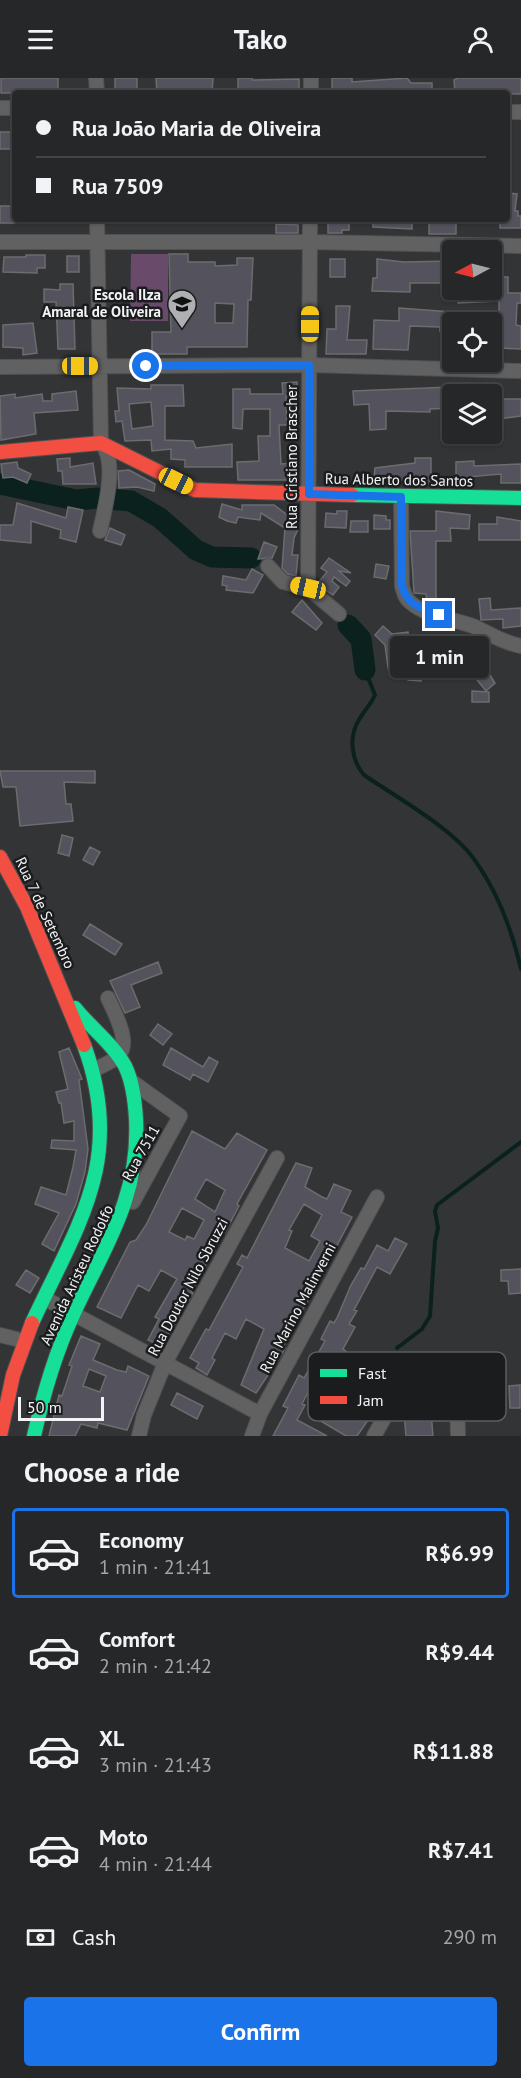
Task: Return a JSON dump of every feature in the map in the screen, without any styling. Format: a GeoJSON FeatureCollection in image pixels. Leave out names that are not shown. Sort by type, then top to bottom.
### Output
{"type":"FeatureCollection","features":[{"type":"Feature","properties":{"kind":"street"},"geometry":{"type":"LineString","coordinates":[[97,222],[102,443],[108,450],[109,458],[108,488],[100,531]]}},
{"type":"Feature","properties":{"kind":"street","name":"Rua Cristiano Brascher"},"geometry":{"type":"LineString","coordinates":[[308,588],[310,222]]}},
{"type":"Feature","properties":{"kind":"street"},"geometry":{"type":"LineString","coordinates":[[0,242],[310,242],[521,246]]}},
{"type":"Feature","properties":{"kind":"street"},"geometry":{"type":"LineString","coordinates":[[0,367],[309,365],[521,371]]}},
{"type":"Feature","properties":{"kind":"street"},"geometry":{"type":"LineString","coordinates":[[0,452],[102,443]]}},
{"type":"Feature","properties":{"kind":"street","name":"Rua Alberto dos Santos"},"geometry":{"type":"LineString","coordinates":[[102,443],[195,490],[401,497],[521,498]]}},
{"type":"Feature","properties":{"kind":"street"},"geometry":{"type":"LineString","coordinates":[[401,497],[402,586],[404,595],[411,604],[474,627],[505,642],[521,645]]}},
{"type":"Feature","properties":{"kind":"street"},"geometry":{"type":"LineString","coordinates":[[268,566],[283,582],[308,588],[339,614]]}},
{"type":"Feature","properties":{"kind":"street","name":"Rua 7 de Setembro"},"geometry":{"type":"LineString","coordinates":[[0,857],[20,893],[59,983]]}},
{"type":"Feature","properties":{"kind":"street","name":"Avenida Aristeu Rodolfo"},"geometry":{"type":"LineString","coordinates":[[34,1436],[48,1382],[74,1314],[119,1227],[136,1174],[137,1122],[131,1081],[119,1056],[81,1016],[59,983]]}},
{"type":"Feature","properties":{"kind":"street","name":"Avenida Aristeu Rodolfo"},"geometry":{"type":"LineString","coordinates":[[0,1436],[7,1399],[24,1341],[76,1234],[94,1188],[101,1145],[102,1121],[93,1070],[59,983]]}},
{"type":"Feature","properties":{"kind":"street"},"geometry":{"type":"LineString","coordinates":[[93,1070],[119,1056],[123,1040],[108,998]]}},
{"type":"Feature","properties":{"kind":"street","name":"Rua 7511"},"geometry":{"type":"LineString","coordinates":[[119,1227],[180,1116],[131,1081]]}},
{"type":"Feature","properties":{"kind":"street","name":"Rua Doutor Nilo Sbruzzi"},"geometry":{"type":"LineString","coordinates":[[140,1436],[144,1415],[165,1363],[277,1158]]}},
{"type":"Feature","properties":{"kind":"street","name":"Rua Marino Malinverni"},"geometry":{"type":"LineString","coordinates":[[252,1436],[260,1414],[377,1197]]}},
{"type":"Feature","properties":{"kind":"street"},"geometry":{"type":"LineString","coordinates":[[44,1298],[260,1414]]}},
{"type":"Feature","properties":{"kind":"street"},"geometry":{"type":"LineString","coordinates":[[0,1335],[24,1341]]}},
{"type":"Feature","properties":{"kind":"street"},"geometry":{"type":"LineString","coordinates":[[374,1436],[382,1421]]}},
{"type":"Feature","properties":{"kind":"street"},"geometry":{"type":"LineString","coordinates":[[457,1421],[458,1436]]}},
{"type":"Feature","properties":{"kind":"shaded area"},"geometry":{"type":"Polygon","coordinates":[[[131,254],[168,254],[168,321],[130,321],[131,254]]]}},
{"type":"Feature","properties":{"kind":"building"},"geometry":{"type":"Polygon","coordinates":[[[1,78],[58,78],[58,90],[12,90],[12,93],[1,93],[1,78]]]}},
{"type":"Feature","properties":{"kind":"building"},"geometry":{"type":"Polygon","coordinates":[[[115,78],[137,78],[137,90],[115,90],[115,78]]]}},
{"type":"Feature","properties":{"kind":"building"},"geometry":{"type":"Polygon","coordinates":[[[156,78],[213,78],[212,90],[157,90],[156,78]]]}},
{"type":"Feature","properties":{"kind":"building"},"geometry":{"type":"Polygon","coordinates":[[[238,78],[299,79],[299,90],[238,90],[238,78]]]}},
{"type":"Feature","properties":{"kind":"building"},"geometry":{"type":"Polygon","coordinates":[[[332,78],[352,78],[352,82],[407,78],[411,83],[432,83],[432,90],[332,90],[332,78]]]}},
{"type":"Feature","properties":{"kind":"building"},"geometry":{"type":"Polygon","coordinates":[[[458,78],[521,78],[521,94],[510,94],[510,90],[455,90],[454,80],[458,78]]]}},
{"type":"Feature","properties":{"kind":"building"},"geometry":{"type":"Polygon","coordinates":[[[0,132],[12,132],[12,149],[0,149],[0,132]]]}},
{"type":"Feature","properties":{"kind":"building"},"geometry":{"type":"Polygon","coordinates":[[[510,193],[517,194],[515,211],[518,211],[518,216],[521,216],[521,228],[500,228],[500,222],[510,222],[510,193]]]}},
{"type":"Feature","properties":{"kind":"building"},"geometry":{"type":"Polygon","coordinates":[[[0,206],[12,206],[12,222],[15,223],[0,223],[0,206]]]}},
{"type":"Feature","properties":{"kind":"building"},"geometry":{"type":"Polygon","coordinates":[[[328,222],[349,222],[349,230],[342,230],[342,233],[328,233],[328,222]]]}},
{"type":"Feature","properties":{"kind":"building"},"geometry":{"type":"Polygon","coordinates":[[[373,222],[412,222],[412,229],[373,227],[373,222]]]}},
{"type":"Feature","properties":{"kind":"building"},"geometry":{"type":"Polygon","coordinates":[[[429,223],[456,223],[456,234],[429,234],[429,223]]]}},
{"type":"Feature","properties":{"kind":"building"},"geometry":{"type":"Polygon","coordinates":[[[276,224],[298,225],[298,233],[276,233],[276,224]]]}},
{"type":"Feature","properties":{"kind":"building"},"geometry":{"type":"Polygon","coordinates":[[[169,254],[188,254],[188,262],[215,262],[215,266],[237,265],[237,258],[253,258],[251,300],[248,300],[247,347],[187,347],[187,354],[152,354],[152,332],[171,332],[169,254]],[[215,303],[215,323],[233,323],[234,304],[215,303]]]}},
{"type":"Feature","properties":{"kind":"building"},"geometry":{"type":"Polygon","coordinates":[[[26,255],[45,255],[45,268],[37,268],[37,273],[3,272],[4,257],[26,257],[26,255]]]}},
{"type":"Feature","properties":{"kind":"building"},"geometry":{"type":"Polygon","coordinates":[[[67,256],[79,256],[79,272],[67,272],[67,256]]]}},
{"type":"Feature","properties":{"kind":"building"},"geometry":{"type":"Polygon","coordinates":[[[330,259],[345,259],[345,277],[330,277],[330,259]]]}},
{"type":"Feature","properties":{"kind":"building"},"geometry":{"type":"Polygon","coordinates":[[[377,259],[404,262],[442,261],[442,283],[410,283],[410,292],[372,291],[373,278],[377,278],[377,259]]]}},
{"type":"Feature","properties":{"kind":"building"},"geometry":{"type":"Polygon","coordinates":[[[502,277],[508,277],[508,293],[521,293],[521,303],[517,303],[516,325],[521,326],[521,349],[502,348],[502,312],[499,312],[499,301],[458,303],[458,300],[502,300],[502,277]]]}},
{"type":"Feature","properties":{"kind":"building"},"geometry":{"type":"Polygon","coordinates":[[[60,284],[73,284],[75,349],[58,349],[56,302],[44,302],[44,289],[60,290],[60,284]]]}},
{"type":"Feature","properties":{"kind":"building"},"geometry":{"type":"Polygon","coordinates":[[[336,306],[350,306],[347,340],[367,340],[366,354],[326,354],[327,329],[336,329],[336,306]]]}},
{"type":"Feature","properties":{"kind":"building"},"geometry":{"type":"Polygon","coordinates":[[[399,308],[452,312],[442,312],[442,331],[440,327],[410,326],[408,350],[373,349],[374,320],[399,321],[399,308]]]}},
{"type":"Feature","properties":{"kind":"building"},"geometry":{"type":"Polygon","coordinates":[[[33,323],[37,353],[23,355],[23,348],[3,347],[3,325],[33,323]]]}},
{"type":"Feature","properties":{"kind":"building"},"geometry":{"type":"Polygon","coordinates":[[[297,382],[297,396],[286,396],[287,425],[279,425],[281,464],[292,463],[292,480],[238,480],[237,462],[259,461],[258,436],[270,436],[270,409],[243,409],[242,429],[233,428],[233,389],[250,389],[250,394],[283,394],[282,383],[297,382]]]}},
{"type":"Feature","properties":{"kind":"building"},"geometry":{"type":"Polygon","coordinates":[[[151,385],[183,385],[184,406],[165,406],[165,440],[193,441],[196,448],[232,444],[232,467],[185,467],[185,460],[171,459],[171,449],[152,451],[151,440],[125,441],[122,421],[116,422],[115,411],[119,411],[117,388],[151,389],[151,385]],[[151,402],[129,404],[132,429],[153,426],[151,402]]]}},
{"type":"Feature","properties":{"kind":"building"},"geometry":{"type":"Polygon","coordinates":[[[442,387],[442,408],[430,409],[430,412],[386,411],[386,429],[370,430],[369,404],[354,405],[353,391],[442,387]]]}},
{"type":"Feature","properties":{"kind":"building"},"geometry":{"type":"Polygon","coordinates":[[[76,391],[78,410],[34,413],[36,434],[1,440],[0,396],[15,394],[15,398],[42,394],[43,401],[52,401],[52,394],[76,391]]]}},
{"type":"Feature","properties":{"kind":"building"},"geometry":{"type":"Polygon","coordinates":[[[502,399],[521,399],[521,416],[502,418],[502,399]]]}},
{"type":"Feature","properties":{"kind":"building"},"geometry":{"type":"Polygon","coordinates":[[[70,458],[70,467],[93,463],[96,484],[63,484],[62,471],[58,471],[57,459],[70,458]]]}},
{"type":"Feature","properties":{"kind":"building"},"geometry":{"type":"Polygon","coordinates":[[[415,458],[431,458],[431,484],[415,484],[415,479],[398,481],[398,479],[374,478],[375,468],[415,463],[415,458]]]}},
{"type":"Feature","properties":{"kind":"building"},"geometry":{"type":"Polygon","coordinates":[[[474,461],[474,466],[521,464],[521,483],[501,483],[501,474],[456,478],[456,462],[474,461]]]}},
{"type":"Feature","properties":{"kind":"building"},"geometry":{"type":"Polygon","coordinates":[[[17,462],[18,468],[31,474],[27,483],[13,477],[3,478],[1,464],[17,462]]]}},
{"type":"Feature","properties":{"kind":"building"},"geometry":{"type":"Polygon","coordinates":[[[129,470],[155,484],[154,491],[137,487],[119,488],[118,471],[129,470]]]}},
{"type":"Feature","properties":{"kind":"building"},"geometry":{"type":"Polygon","coordinates":[[[17,503],[66,518],[68,507],[83,510],[76,542],[60,538],[61,530],[31,521],[31,543],[0,540],[0,525],[13,525],[17,503]]]}},
{"type":"Feature","properties":{"kind":"building"},"geometry":{"type":"Polygon","coordinates":[[[222,504],[242,510],[242,505],[274,505],[290,517],[289,519],[299,527],[294,538],[292,555],[298,555],[296,576],[288,574],[282,568],[285,528],[261,513],[260,520],[238,517],[236,523],[227,521],[219,517],[222,504]]]}},
{"type":"Feature","properties":{"kind":"building"},"geometry":{"type":"Polygon","coordinates":[[[337,511],[347,511],[346,528],[325,527],[326,513],[337,514],[337,511]]]}},
{"type":"Feature","properties":{"kind":"building"},"geometry":{"type":"Polygon","coordinates":[[[436,511],[470,515],[469,529],[450,528],[451,541],[436,541],[436,602],[427,602],[426,594],[414,593],[410,531],[436,531],[436,511]]]}},
{"type":"Feature","properties":{"kind":"building"},"geometry":{"type":"Polygon","coordinates":[[[374,515],[386,516],[386,520],[390,520],[390,529],[374,529],[374,515]]]}},
{"type":"Feature","properties":{"kind":"building"},"geometry":{"type":"Polygon","coordinates":[[[497,517],[521,521],[521,540],[479,540],[479,524],[497,524],[497,517]]]}},
{"type":"Feature","properties":{"kind":"building"},"geometry":{"type":"Polygon","coordinates":[[[351,521],[368,521],[368,532],[350,532],[351,521]]]}},
{"type":"Feature","properties":{"kind":"building"},"geometry":{"type":"Polygon","coordinates":[[[110,528],[125,535],[121,545],[105,540],[110,528]]]}},
{"type":"Feature","properties":{"kind":"building"},"geometry":{"type":"Polygon","coordinates":[[[264,542],[277,547],[272,558],[258,559],[264,542]]]}},
{"type":"Feature","properties":{"kind":"building"},"geometry":{"type":"Polygon","coordinates":[[[329,558],[351,573],[339,571],[350,581],[346,586],[334,577],[332,581],[339,587],[333,595],[317,584],[327,572],[321,568],[329,558]]]}},
{"type":"Feature","properties":{"kind":"building"},"geometry":{"type":"Polygon","coordinates":[[[376,564],[389,566],[386,579],[374,577],[376,564]]]}},
{"type":"Feature","properties":{"kind":"building"},"geometry":{"type":"Polygon","coordinates":[[[252,569],[263,575],[253,593],[226,590],[227,586],[222,585],[223,576],[246,580],[252,569]]]}},
{"type":"Feature","properties":{"kind":"building"},"geometry":{"type":"Polygon","coordinates":[[[490,598],[491,610],[521,608],[521,626],[503,628],[503,619],[481,620],[479,599],[490,598]]]}},
{"type":"Feature","properties":{"kind":"building"},"geometry":{"type":"Polygon","coordinates":[[[302,600],[322,623],[316,630],[292,612],[302,600]]]}},
{"type":"Feature","properties":{"kind":"building"},"geometry":{"type":"Polygon","coordinates":[[[383,626],[392,634],[408,632],[409,642],[421,641],[421,681],[408,680],[408,665],[388,668],[385,645],[375,635],[383,626]]]}},
{"type":"Feature","properties":{"kind":"building"},"geometry":{"type":"Polygon","coordinates":[[[471,638],[486,661],[479,665],[476,661],[445,660],[450,676],[441,679],[429,641],[447,640],[447,646],[466,646],[464,643],[471,638]]]}},
{"type":"Feature","properties":{"kind":"building"},"geometry":{"type":"Polygon","coordinates":[[[488,672],[495,683],[486,691],[477,680],[488,672]]]}},
{"type":"Feature","properties":{"kind":"building"},"geometry":{"type":"Polygon","coordinates":[[[472,691],[489,692],[489,702],[472,702],[472,691]]]}},
{"type":"Feature","properties":{"kind":"building"},"geometry":{"type":"Polygon","coordinates":[[[0,771],[95,771],[95,783],[64,782],[66,804],[71,804],[73,821],[20,826],[16,787],[3,787],[0,771]]]}},
{"type":"Feature","properties":{"kind":"building"},"geometry":{"type":"Polygon","coordinates":[[[62,835],[73,838],[69,856],[58,853],[62,835]]]}},
{"type":"Feature","properties":{"kind":"building"},"geometry":{"type":"Polygon","coordinates":[[[90,847],[100,852],[93,865],[83,860],[90,847]]]}},
{"type":"Feature","properties":{"kind":"building"},"geometry":{"type":"Polygon","coordinates":[[[90,924],[122,944],[115,955],[83,935],[90,924]]]}},
{"type":"Feature","properties":{"kind":"building"},"geometry":{"type":"Polygon","coordinates":[[[158,962],[162,973],[131,985],[140,1007],[125,1013],[110,981],[158,962]]]}},
{"type":"Feature","properties":{"kind":"building"},"geometry":{"type":"Polygon","coordinates":[[[158,1024],[172,1034],[163,1045],[150,1035],[158,1024]]]}},
{"type":"Feature","properties":{"kind":"building"},"geometry":{"type":"Polygon","coordinates":[[[69,1048],[82,1079],[79,1080],[88,1149],[85,1172],[76,1204],[54,1251],[42,1244],[59,1213],[35,1204],[41,1187],[66,1195],[73,1167],[76,1150],[51,1148],[52,1140],[74,1141],[74,1121],[64,1123],[61,1103],[59,1103],[56,1092],[68,1089],[59,1052],[69,1048]]]}},
{"type":"Feature","properties":{"kind":"building"},"geometry":{"type":"Polygon","coordinates":[[[171,1048],[203,1067],[209,1057],[218,1062],[208,1082],[193,1074],[190,1080],[163,1065],[171,1048]]]}},
{"type":"Feature","properties":{"kind":"building"},"geometry":{"type":"Polygon","coordinates":[[[192,1131],[225,1149],[237,1133],[267,1150],[237,1204],[239,1206],[225,1233],[223,1231],[191,1292],[193,1293],[161,1346],[148,1340],[159,1319],[155,1317],[177,1279],[161,1270],[149,1291],[138,1285],[121,1318],[97,1307],[130,1242],[136,1240],[146,1225],[192,1131]],[[206,1179],[195,1199],[215,1212],[225,1190],[206,1179]],[[182,1208],[169,1232],[185,1240],[187,1236],[194,1239],[204,1220],[182,1208]]]}},
{"type":"Feature","properties":{"kind":"building"},"geometry":{"type":"Polygon","coordinates":[[[296,1163],[312,1168],[305,1187],[322,1197],[327,1199],[334,1184],[351,1191],[341,1212],[352,1217],[283,1347],[285,1348],[256,1393],[241,1385],[264,1329],[246,1319],[236,1339],[225,1333],[212,1358],[215,1360],[207,1375],[196,1368],[199,1363],[190,1358],[206,1329],[209,1330],[243,1267],[237,1264],[242,1255],[247,1258],[296,1163]],[[304,1204],[289,1230],[292,1231],[285,1248],[309,1261],[320,1241],[311,1236],[322,1215],[304,1204]]]}},
{"type":"Feature","properties":{"kind":"building"},"geometry":{"type":"Polygon","coordinates":[[[395,1238],[407,1244],[390,1274],[377,1267],[349,1324],[355,1327],[343,1349],[347,1352],[319,1352],[325,1341],[321,1339],[330,1321],[334,1323],[337,1318],[361,1268],[364,1269],[377,1245],[388,1251],[395,1238]]]}},
{"type":"Feature","properties":{"kind":"building"},"geometry":{"type":"Polygon","coordinates":[[[521,1269],[521,1293],[509,1294],[508,1281],[501,1281],[501,1270],[521,1269]]]}},
{"type":"Feature","properties":{"kind":"building"},"geometry":{"type":"Polygon","coordinates":[[[26,1270],[39,1278],[30,1293],[16,1285],[26,1270]]]}},
{"type":"Feature","properties":{"kind":"building"},"geometry":{"type":"Polygon","coordinates":[[[81,1336],[100,1344],[93,1360],[126,1372],[128,1366],[149,1376],[127,1430],[98,1423],[97,1428],[81,1424],[75,1436],[49,1436],[59,1395],[62,1396],[72,1366],[69,1365],[81,1336]],[[89,1369],[83,1386],[100,1392],[106,1376],[89,1369]]]}},
{"type":"Feature","properties":{"kind":"building"},"geometry":{"type":"Polygon","coordinates":[[[308,1371],[308,1392],[302,1404],[305,1405],[297,1420],[327,1436],[273,1436],[288,1408],[283,1406],[299,1375],[304,1378],[308,1371]]]}},
{"type":"Feature","properties":{"kind":"building"},"geometry":{"type":"Polygon","coordinates":[[[520,1385],[520,1408],[510,1408],[509,1386],[520,1385]]]}},
{"type":"Feature","properties":{"kind":"building"},"geometry":{"type":"Polygon","coordinates":[[[177,1393],[203,1406],[197,1419],[171,1405],[177,1393]]]}},
{"type":"Feature","properties":{"kind":"building"},"geometry":{"type":"Polygon","coordinates":[[[321,1421],[367,1421],[357,1436],[346,1436],[321,1421]]]}},
{"type":"Feature","properties":{"kind":"building"},"geometry":{"type":"Polygon","coordinates":[[[405,1421],[432,1421],[433,1436],[406,1436],[405,1421]]]}},
{"type":"Feature","properties":{"kind":"waterway"},"geometry":{"type":"LineString","coordinates":[[0,484],[76,500],[98,498],[131,501],[160,518],[196,550],[212,557],[251,558]]}},
{"type":"Feature","properties":{"kind":"waterway"},"geometry":{"type":"LineString","coordinates":[[348,625],[361,639],[365,670]]}},
{"type":"Feature","properties":{"kind":"waterway"},"geometry":{"type":"LineString","coordinates":[[365,670],[375,695],[354,732],[353,748],[356,762],[364,775],[438,825],[464,847],[474,859],[503,911],[521,969]]}},
{"type":"Feature","properties":{"kind":"waterway"},"geometry":{"type":"LineString","coordinates":[[397,1348],[422,1329],[430,1316],[435,1241],[438,1228],[435,1211],[437,1205],[521,1142]]}},
{"type":"Feature","properties":{"kind":"traffic: fast"},"geometry":{"type":"LineString","coordinates":[[352,495],[521,498]]}},
{"type":"Feature","properties":{"kind":"traffic: fast"},"geometry":{"type":"LineString","coordinates":[[34,1436],[55,1360],[73,1315],[118,1221],[126,1198],[136,1147],[135,1106],[128,1072],[114,1050],[75,1008]]}},
{"type":"Feature","properties":{"kind":"traffic: fast"},"geometry":{"type":"LineString","coordinates":[[32,1323],[80,1222],[91,1190],[98,1157],[100,1123],[96,1086],[84,1045]]}},
{"type":"Feature","properties":{"kind":"traffic: jam"},"geometry":{"type":"LineString","coordinates":[[0,452],[101,443],[195,490],[352,495]]}},
{"type":"Feature","properties":{"kind":"traffic: jam"},"geometry":{"type":"LineString","coordinates":[[0,857],[27,907],[84,1045]]}},
{"type":"Feature","properties":{"kind":"traffic: jam"},"geometry":{"type":"LineString","coordinates":[[0,1436],[13,1375],[32,1323]]}},
{"type":"Feature","properties":{"kind":"place","name":"Escola Ilza Amaral de Oliveira"},"geometry":{"type":"Point","coordinates":[182,330]}},
{"type":"Feature","properties":{"kind":"route"},"geometry":{"type":"LineString","coordinates":[[146,366],[309,365],[309,494],[401,497],[404,595],[411,604],[439,615]]}}]}
